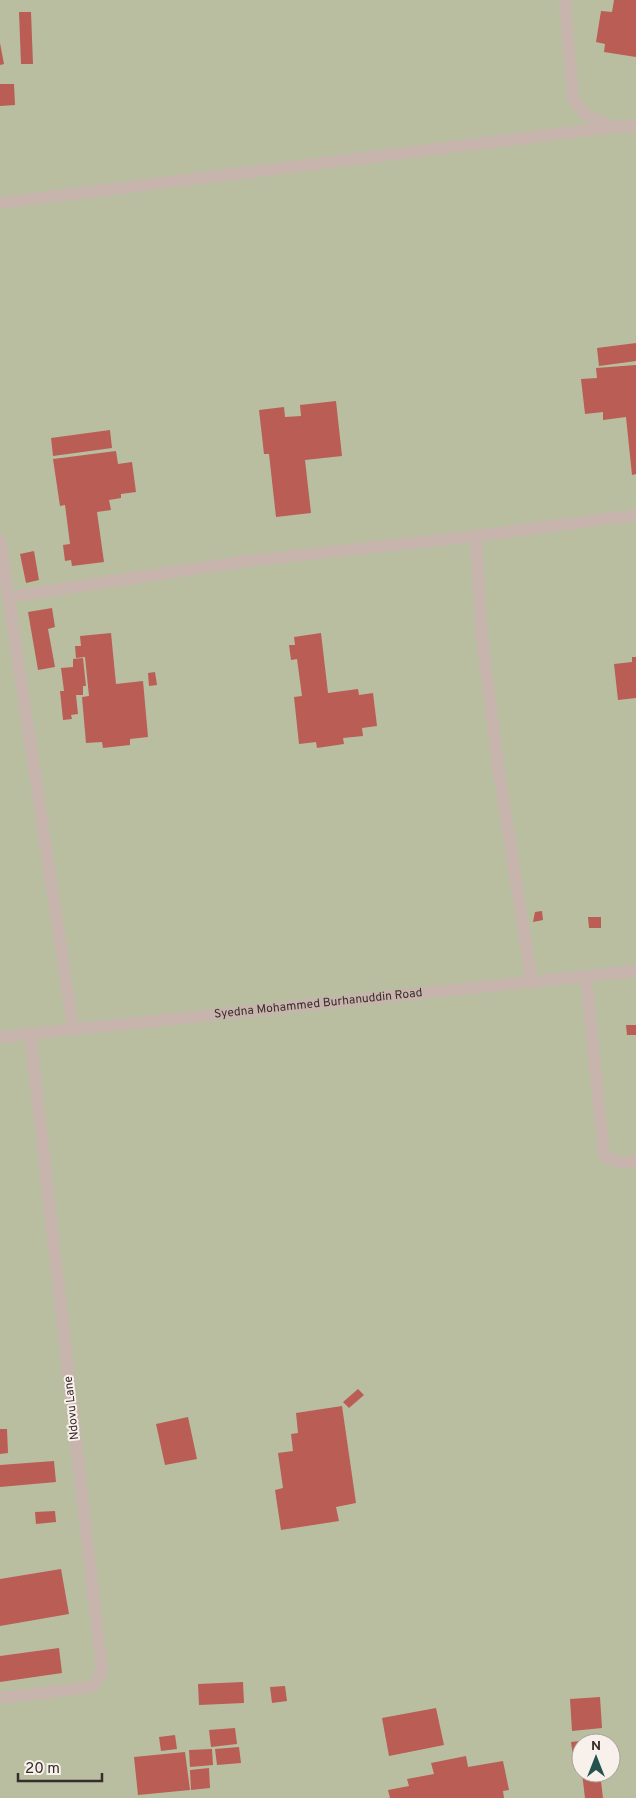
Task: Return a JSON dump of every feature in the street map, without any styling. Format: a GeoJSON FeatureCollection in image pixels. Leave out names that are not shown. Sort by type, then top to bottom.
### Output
{"type":"FeatureCollection","features":[{"type":"Feature","properties":{"kind":"street"},"geometry":{"type":"LineString","coordinates":[[565,0],[573,99],[587,116],[614,127]]}},
{"type":"Feature","properties":{"kind":"street"},"geometry":{"type":"LineString","coordinates":[[0,204],[614,127],[636,126]]}},
{"type":"Feature","properties":{"kind":"street"},"geometry":{"type":"LineString","coordinates":[[8,597],[247,561],[476,536],[636,515]]}},
{"type":"Feature","properties":{"kind":"street"},"geometry":{"type":"LineString","coordinates":[[476,536],[484,648],[498,765],[532,983]]}},
{"type":"Feature","properties":{"kind":"street"},"geometry":{"type":"LineString","coordinates":[[0,540],[73,1028]]}},
{"type":"Feature","properties":{"kind":"street","name":"Syedna Mohammed Burhanuddin Road"},"geometry":{"type":"LineString","coordinates":[[0,1037],[636,971]]}},
{"type":"Feature","properties":{"kind":"street"},"geometry":{"type":"LineString","coordinates":[[586,977],[604,1156],[621,1163],[636,1161]]}},
{"type":"Feature","properties":{"kind":"street","name":"Ndovu Lane"},"geometry":{"type":"LineString","coordinates":[[0,1698],[91,1687],[102,1671],[30,1033]]}},
{"type":"Feature","properties":{"kind":"green space"},"geometry":{"type":"Polygon","coordinates":[[[0,0],[636,0],[636,1798],[0,1798],[0,0]]]}},
{"type":"Feature","properties":{"kind":"building"},"geometry":{"type":"Polygon","coordinates":[[[614,0],[636,0],[636,57],[604,52],[605,44],[596,42],[601,11],[612,12],[614,0]]]}},
{"type":"Feature","properties":{"kind":"building"},"geometry":{"type":"Polygon","coordinates":[[[19,12],[31,12],[33,64],[21,64],[19,12]]]}},
{"type":"Feature","properties":{"kind":"building"},"geometry":{"type":"Polygon","coordinates":[[[0,43],[4,64],[0,65],[0,43]]]}},
{"type":"Feature","properties":{"kind":"building"},"geometry":{"type":"Polygon","coordinates":[[[0,84],[14,84],[15,105],[0,106],[0,84]]]}},
{"type":"Feature","properties":{"kind":"building"},"geometry":{"type":"Polygon","coordinates":[[[636,343],[636,361],[599,366],[597,348],[636,343]]]}},
{"type":"Feature","properties":{"kind":"building"},"geometry":{"type":"Polygon","coordinates":[[[636,365],[636,474],[632,475],[626,417],[603,420],[603,412],[585,414],[581,379],[597,378],[596,368],[636,365]]]}},
{"type":"Feature","properties":{"kind":"building"},"geometry":{"type":"Polygon","coordinates":[[[336,401],[342,456],[305,460],[311,513],[276,517],[269,454],[264,454],[259,410],[284,407],[285,417],[301,416],[300,405],[336,401]]]}},
{"type":"Feature","properties":{"kind":"building"},"geometry":{"type":"Polygon","coordinates":[[[110,430],[112,448],[53,456],[51,438],[110,430]]]}},
{"type":"Feature","properties":{"kind":"building"},"geometry":{"type":"Polygon","coordinates":[[[116,451],[118,464],[132,462],[136,492],[121,494],[121,498],[109,500],[111,510],[97,512],[104,562],[72,566],[71,560],[65,561],[63,545],[70,544],[65,505],[60,506],[53,459],[116,451]]]}},
{"type":"Feature","properties":{"kind":"building"},"geometry":{"type":"Polygon","coordinates":[[[34,551],[39,580],[26,583],[20,554],[34,551]]]}},
{"type":"Feature","properties":{"kind":"building"},"geometry":{"type":"Polygon","coordinates":[[[52,608],[55,627],[48,629],[55,667],[38,670],[28,612],[52,608]]]}},
{"type":"Feature","properties":{"kind":"building"},"geometry":{"type":"Polygon","coordinates":[[[111,633],[116,684],[143,681],[148,737],[130,739],[130,745],[103,748],[102,742],[86,743],[82,697],[89,696],[85,657],[76,658],[75,646],[81,646],[80,636],[111,633]]]}},
{"type":"Feature","properties":{"kind":"building"},"geometry":{"type":"Polygon","coordinates":[[[321,633],[328,693],[358,689],[359,695],[373,693],[377,726],[362,728],[363,736],[343,738],[344,744],[317,748],[316,742],[299,744],[294,697],[302,696],[297,659],[291,660],[289,645],[295,645],[294,637],[321,633]]]}},
{"type":"Feature","properties":{"kind":"building"},"geometry":{"type":"Polygon","coordinates":[[[632,657],[636,657],[636,698],[618,700],[614,664],[632,662],[632,657]]]}},
{"type":"Feature","properties":{"kind":"building"},"geometry":{"type":"Polygon","coordinates":[[[83,658],[86,686],[83,686],[83,695],[76,695],[78,714],[71,715],[72,719],[63,720],[60,691],[64,691],[61,668],[73,667],[73,659],[83,658]]]}},
{"type":"Feature","properties":{"kind":"building"},"geometry":{"type":"Polygon","coordinates":[[[155,672],[157,685],[149,686],[148,673],[155,672]]]}},
{"type":"Feature","properties":{"kind":"building"},"geometry":{"type":"Polygon","coordinates":[[[542,911],[543,920],[533,922],[535,912],[542,911]]]}},
{"type":"Feature","properties":{"kind":"building"},"geometry":{"type":"Polygon","coordinates":[[[588,917],[601,917],[601,928],[589,928],[588,917]]]}},
{"type":"Feature","properties":{"kind":"building"},"geometry":{"type":"Polygon","coordinates":[[[626,1025],[636,1025],[636,1035],[627,1035],[626,1025]]]}},
{"type":"Feature","properties":{"kind":"building"},"geometry":{"type":"Polygon","coordinates":[[[358,1389],[364,1395],[349,1408],[343,1402],[358,1389]]]}},
{"type":"Feature","properties":{"kind":"building"},"geometry":{"type":"Polygon","coordinates":[[[342,1406],[356,1503],[336,1507],[339,1521],[281,1530],[275,1490],[283,1488],[278,1453],[293,1451],[291,1434],[298,1433],[296,1413],[342,1406]]]}},
{"type":"Feature","properties":{"kind":"building"},"geometry":{"type":"Polygon","coordinates":[[[188,1417],[197,1459],[165,1465],[156,1424],[188,1417]]]}},
{"type":"Feature","properties":{"kind":"building"},"geometry":{"type":"Polygon","coordinates":[[[0,1429],[7,1429],[8,1453],[0,1454],[0,1429]]]}},
{"type":"Feature","properties":{"kind":"building"},"geometry":{"type":"Polygon","coordinates":[[[54,1461],[56,1482],[0,1487],[0,1465],[54,1461]]]}},
{"type":"Feature","properties":{"kind":"building"},"geometry":{"type":"Polygon","coordinates":[[[55,1511],[56,1522],[36,1524],[35,1512],[55,1511]]]}},
{"type":"Feature","properties":{"kind":"building"},"geometry":{"type":"Polygon","coordinates":[[[61,1569],[69,1614],[0,1626],[0,1579],[61,1569]]]}},
{"type":"Feature","properties":{"kind":"building"},"geometry":{"type":"Polygon","coordinates":[[[59,1648],[62,1673],[0,1682],[0,1656],[59,1648]]]}},
{"type":"Feature","properties":{"kind":"building"},"geometry":{"type":"Polygon","coordinates":[[[243,1682],[244,1703],[199,1705],[198,1684],[243,1682]]]}},
{"type":"Feature","properties":{"kind":"building"},"geometry":{"type":"Polygon","coordinates":[[[285,1686],[287,1701],[272,1703],[270,1687],[285,1686]]]}},
{"type":"Feature","properties":{"kind":"building"},"geometry":{"type":"Polygon","coordinates":[[[600,1697],[602,1728],[572,1731],[570,1699],[600,1697]]]}},
{"type":"Feature","properties":{"kind":"building"},"geometry":{"type":"Polygon","coordinates":[[[436,1708],[444,1745],[389,1756],[382,1718],[436,1708]]]}},
{"type":"Feature","properties":{"kind":"building"},"geometry":{"type":"Polygon","coordinates":[[[235,1728],[237,1744],[211,1747],[209,1730],[235,1728]]]}},
{"type":"Feature","properties":{"kind":"building"},"geometry":{"type":"Polygon","coordinates":[[[175,1735],[177,1749],[161,1751],[159,1737],[175,1735]]]}},
{"type":"Feature","properties":{"kind":"building"},"geometry":{"type":"Polygon","coordinates":[[[239,1747],[241,1763],[217,1765],[215,1749],[239,1747]]]}},
{"type":"Feature","properties":{"kind":"building"},"geometry":{"type":"Polygon","coordinates":[[[212,1749],[213,1765],[190,1767],[189,1750],[212,1749]]]}},
{"type":"Feature","properties":{"kind":"building"},"geometry":{"type":"Polygon","coordinates":[[[185,1752],[190,1790],[138,1795],[134,1757],[185,1752]]]}},
{"type":"Feature","properties":{"kind":"building"},"geometry":{"type":"Polygon","coordinates":[[[466,1756],[468,1767],[503,1761],[509,1790],[503,1791],[504,1798],[390,1798],[388,1790],[409,1786],[407,1779],[434,1774],[431,1763],[466,1756]]]}},
{"type":"Feature","properties":{"kind":"building"},"geometry":{"type":"Polygon","coordinates":[[[209,1768],[210,1788],[191,1790],[190,1770],[209,1768]]]}},
{"type":"Feature","properties":{"kind":"building"},"geometry":{"type":"Polygon","coordinates":[[[583,1783],[601,1783],[603,1798],[585,1798],[583,1783]]]}}]}
